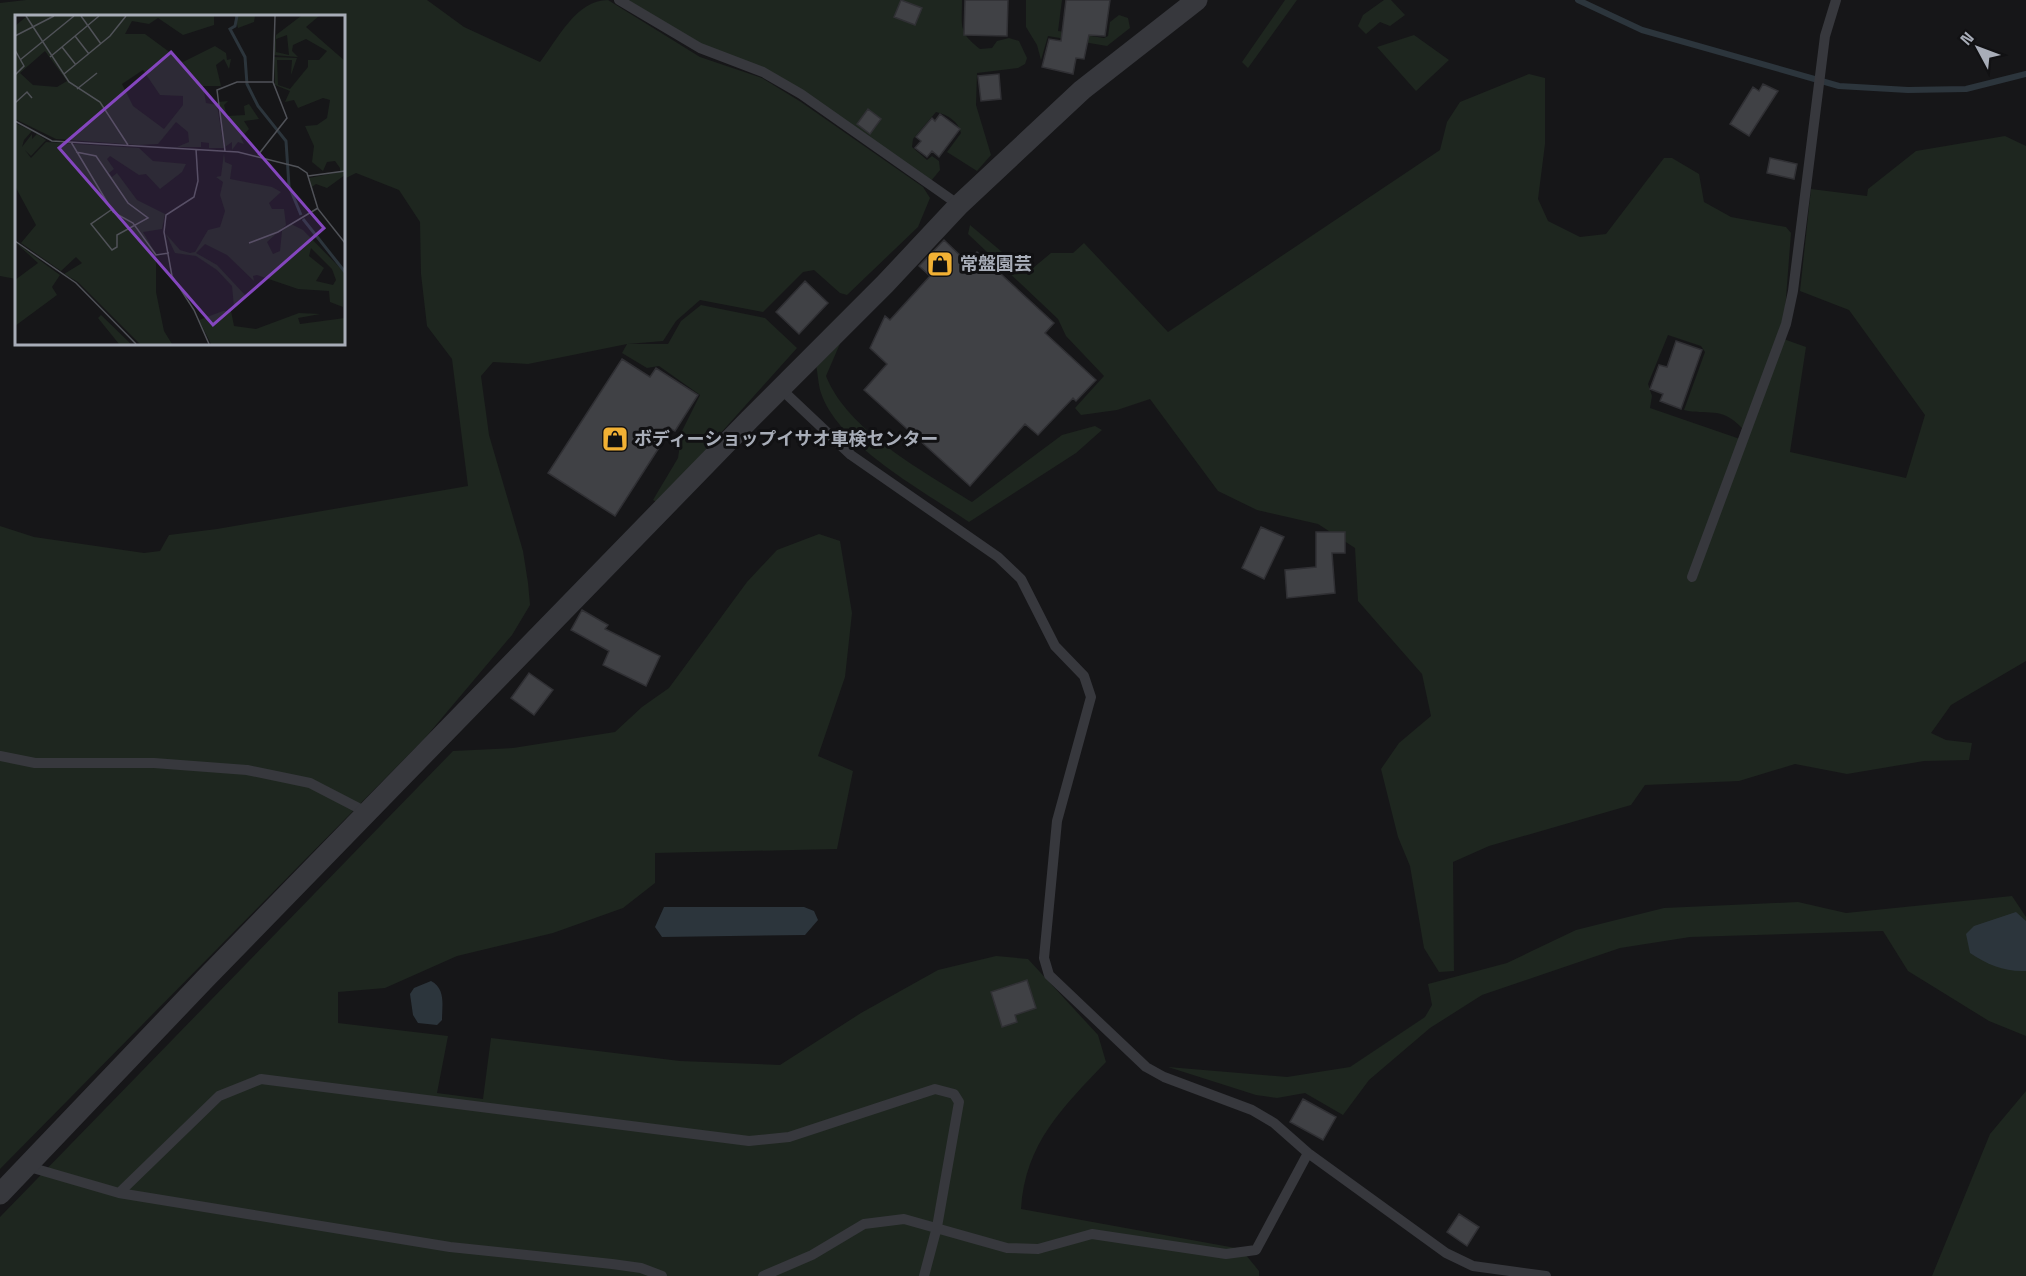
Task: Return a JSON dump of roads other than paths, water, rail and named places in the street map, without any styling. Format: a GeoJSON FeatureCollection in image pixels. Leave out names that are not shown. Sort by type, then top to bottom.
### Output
{"type":"FeatureCollection","features":[{"type":"Feature","properties":{"kind":"street"},"geometry":{"type":"LineString","coordinates":[[0,1194],[959,205],[1038,128],[1171,9],[1197,0]]}},
{"type":"Feature","properties":{"kind":"lane"},"geometry":{"type":"LineString","coordinates":[[619,0],[700,48],[763,72],[801,94],[959,205]]}},
{"type":"Feature","properties":{"kind":"lane"},"geometry":{"type":"LineString","coordinates":[[1692,577],[1786,324],[1793,291],[1805,179],[1825,36],[1836,0]]}},
{"type":"Feature","properties":{"kind":"lane"},"geometry":{"type":"LineString","coordinates":[[781,389],[851,455],[998,557],[1021,579],[1055,646],[1084,676],[1089,685],[1091,697],[1057,821],[1044,958],[1049,975],[1146,1067],[1164,1077],[1252,1110],[1274,1123],[1308,1153],[1446,1253],[1473,1266],[1546,1276]]}},
{"type":"Feature","properties":{"kind":"lane"},"geometry":{"type":"LineString","coordinates":[[0,756],[35,763],[154,764],[247,770],[310,783],[368,813]]}},
{"type":"Feature","properties":{"kind":"lane"},"geometry":{"type":"LineString","coordinates":[[119,1193],[219,1096],[261,1079],[749,1141],[789,1137],[934,1089],[954,1094],[959,1102],[937,1227],[924,1276]]}},
{"type":"Feature","properties":{"kind":"lane"},"geometry":{"type":"LineString","coordinates":[[764,1276],[812,1255],[864,1224],[904,1219],[1007,1248],[1038,1249],[1092,1234],[1226,1254],[1245,1253],[1256,1250],[1308,1153]]}},
{"type":"Feature","properties":{"kind":"lane"},"geometry":{"type":"LineString","coordinates":[[26,1166],[119,1193],[450,1247],[612,1263],[641,1268],[662,1276]]}},
{"type":"Feature","properties":{"kind":"waterway"},"geometry":{"type":"LineString","coordinates":[[1578,0],[1642,30],[1839,86],[1908,90],[1966,89],[2026,74]]}},
{"type":"Feature","properties":{"kind":"place","name":"常盤園芸"},"geometry":{"type":"Point","coordinates":[940,264]}},
{"type":"Feature","properties":{"kind":"place","name":"ボディーショップイサオ車検センター"},"geometry":{"type":"Point","coordinates":[615,439]}}]}
